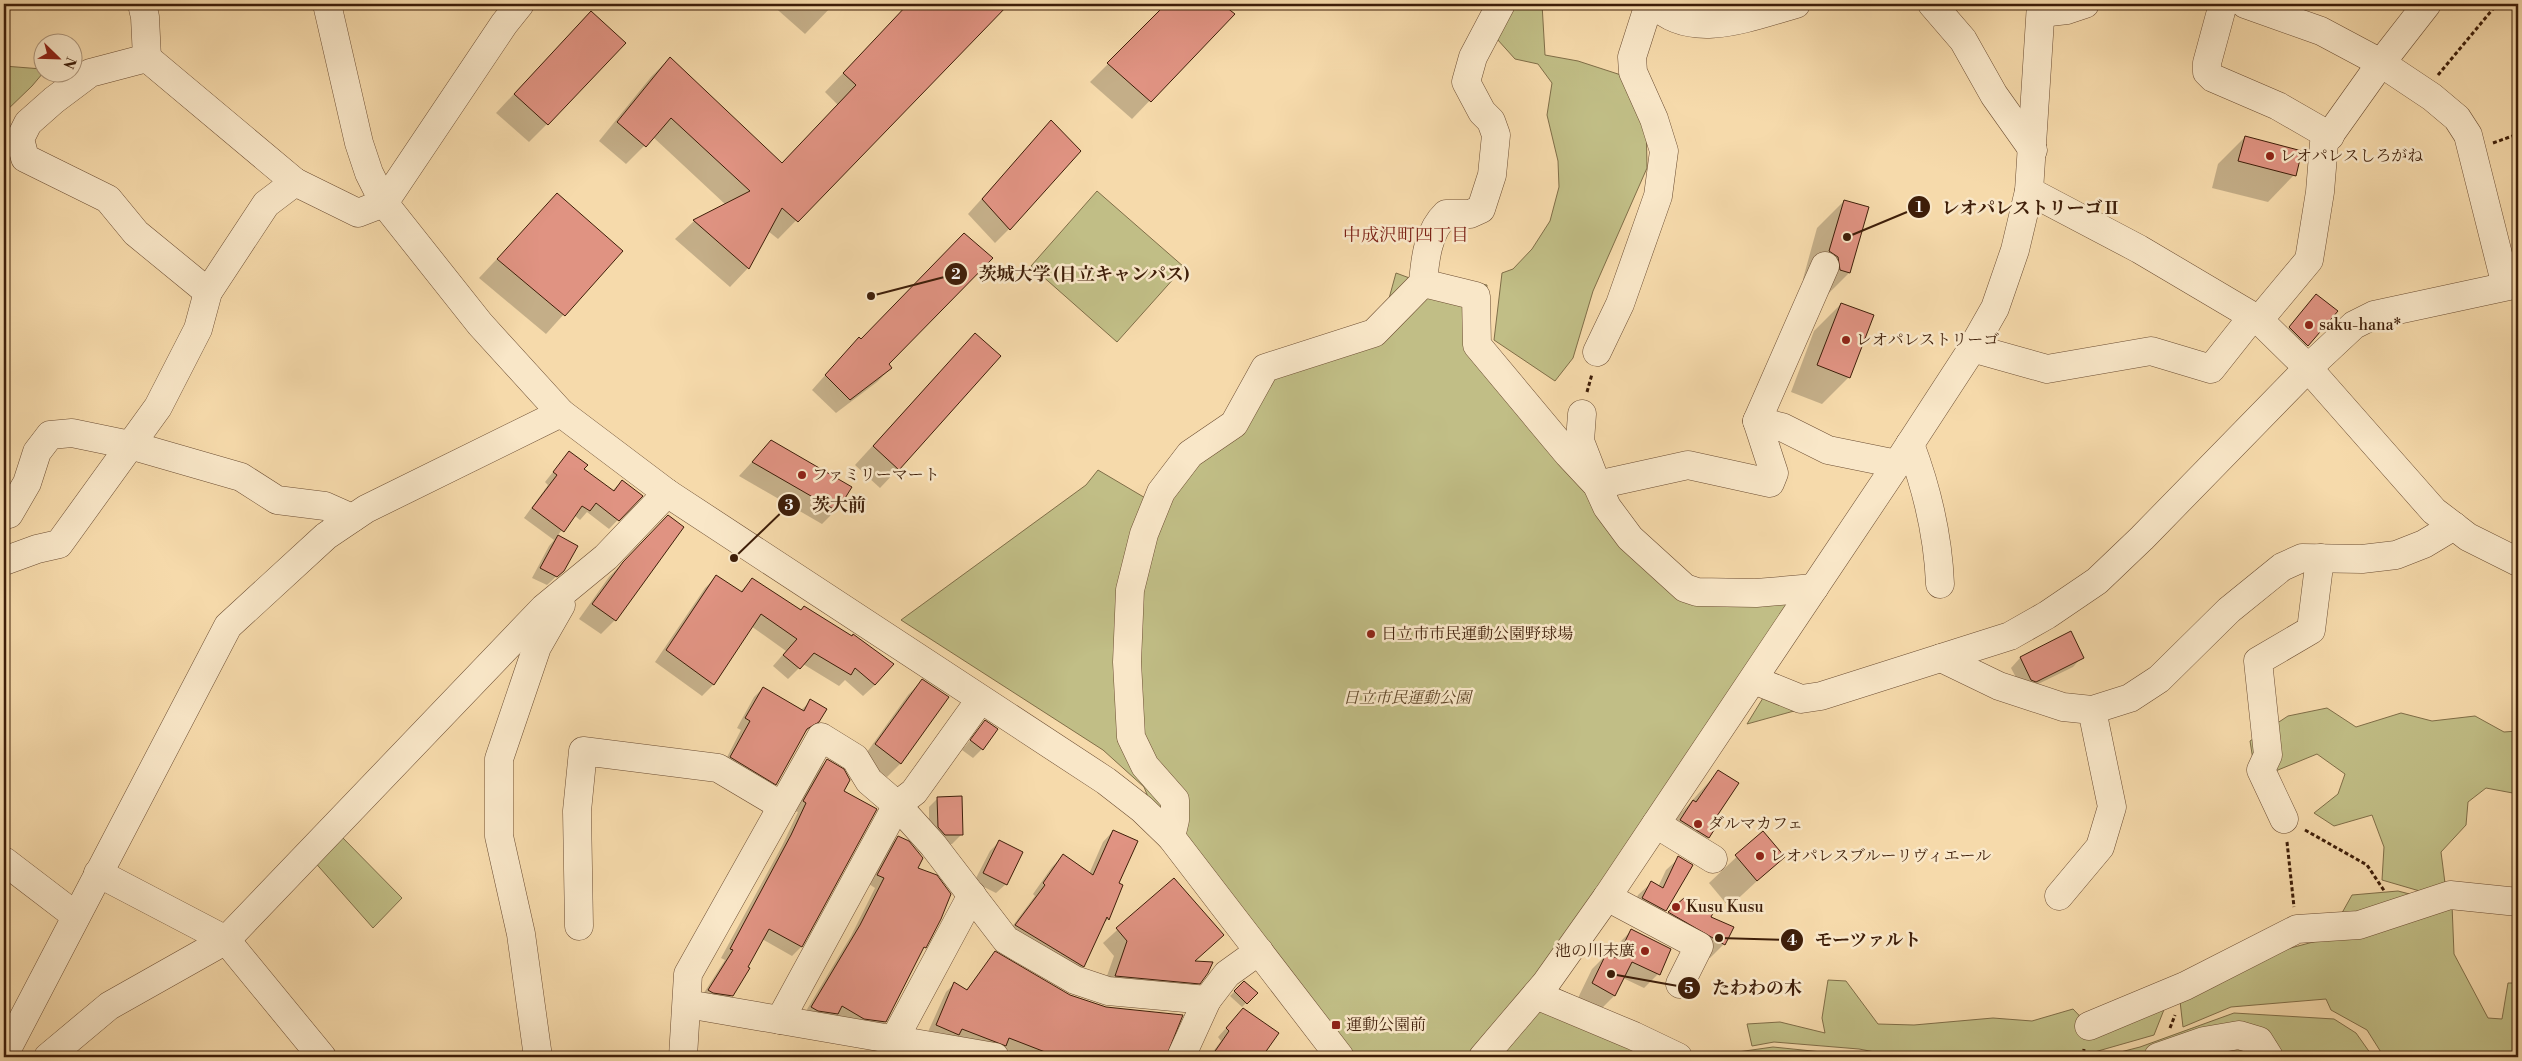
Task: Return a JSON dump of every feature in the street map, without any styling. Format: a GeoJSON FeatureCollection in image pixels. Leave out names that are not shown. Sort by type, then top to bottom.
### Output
{"type":"FeatureCollection","features":[{"type":"Feature","properties":{"kind":"street"},"geometry":{"type":"LineString","coordinates":[[142,4],[146,17],[146,58]]}},
{"type":"Feature","properties":{"kind":"street"},"geometry":{"type":"LineString","coordinates":[[327,4],[359,143],[369,173],[384,203],[480,324],[561,413],[666,493],[1118,790],[1160,824],[1340,1057]]}},
{"type":"Feature","properties":{"kind":"street"},"geometry":{"type":"LineString","coordinates":[[146,58],[295,182],[358,213],[384,203],[504,24],[520,4]]}},
{"type":"Feature","properties":{"kind":"street"},"geometry":{"type":"LineString","coordinates":[[1171,837],[1175,820],[1175,800],[1145,766],[1131,736],[1127,662],[1130,590],[1144,534],[1161,492],[1190,454],[1234,424],[1265,368],[1374,333],[1423,283],[1424,263],[1436,224],[1446,214],[1470,214],[1481,209],[1492,175],[1496,135],[1491,121],[1482,112],[1466,82],[1473,57],[1501,4]]}},
{"type":"Feature","properties":{"kind":"street"},"geometry":{"type":"LineString","coordinates":[[1597,352],[1620,304],[1658,196],[1664,151],[1654,119],[1633,72],[1632,57],[1649,4]]}},
{"type":"Feature","properties":{"kind":"street"},"geometry":{"type":"LineString","coordinates":[[1654,4],[1672,17],[1693,24],[1718,24],[1796,4]]}},
{"type":"Feature","properties":{"kind":"street"},"geometry":{"type":"LineString","coordinates":[[1932,4],[1963,40],[1994,95],[2034,150]]}},
{"type":"Feature","properties":{"kind":"street"},"geometry":{"type":"LineString","coordinates":[[1483,1057],[1536,995],[1656,824],[1904,454],[1972,348],[1995,308],[2015,250],[2029,191],[2034,150],[2041,8],[2067,10],[2085,4]]}},
{"type":"Feature","properties":{"kind":"street"},"geometry":{"type":"LineString","coordinates":[[2223,4],[2207,63],[2207,72],[2213,78],[2278,106],[2330,136]]}},
{"type":"Feature","properties":{"kind":"street"},"geometry":{"type":"LineString","coordinates":[[1754,680],[1801,699],[1821,696],[2010,636],[2047,615],[2097,581],[2142,538],[2308,368],[2354,325],[2374,314],[2512,285],[2468,135],[2457,118],[2424,92],[2380,63],[2321,31],[2245,4]]}},
{"type":"Feature","properties":{"kind":"street"},"geometry":{"type":"LineString","coordinates":[[1972,348],[2047,369],[2151,351],[2211,368],[2309,260],[2320,192],[2324,143],[2380,63],[2427,4]]}},
{"type":"Feature","properties":{"kind":"street"},"geometry":{"type":"LineString","coordinates":[[146,58],[90,73],[28,123],[20,139],[22,149],[25,158],[108,199],[136,233],[208,292]]}},
{"type":"Feature","properties":{"kind":"street"},"geometry":{"type":"LineString","coordinates":[[4,561],[37,549],[58,544],[158,406],[198,329],[208,292],[266,204],[295,182]]}},
{"type":"Feature","properties":{"kind":"street"},"geometry":{"type":"LineString","coordinates":[[2029,191],[2139,249],[2256,318],[2308,368],[2434,511],[2468,537],[2518,562]]}},
{"type":"Feature","properties":{"kind":"street"},"geometry":{"type":"LineString","coordinates":[[1597,485],[1688,465],[1770,483],[1774,473],[1757,421],[1825,266]]}},
{"type":"Feature","properties":{"kind":"street"},"geometry":{"type":"LineString","coordinates":[[1423,283],[1476,296],[1477,345],[1568,454],[1597,485]]}},
{"type":"Feature","properties":{"kind":"street"},"geometry":{"type":"LineString","coordinates":[[4,1055],[228,626],[326,536],[366,509],[561,413]]}},
{"type":"Feature","properties":{"kind":"street"},"geometry":{"type":"LineString","coordinates":[[1582,414],[1580,441],[1607,506],[1630,538],[1685,588],[1697,592],[1756,593],[1814,588]]}},
{"type":"Feature","properties":{"kind":"street"},"geometry":{"type":"LineString","coordinates":[[1757,421],[1782,427],[1828,450],[1904,454],[1920,470],[1935,528],[1940,584]]}},
{"type":"Feature","properties":{"kind":"street"},"geometry":{"type":"LineString","coordinates":[[37,549],[6,514],[27,483],[37,452],[50,435],[72,433],[130,445],[241,477],[278,500],[325,506],[352,518]]}},
{"type":"Feature","properties":{"kind":"street"},"geometry":{"type":"LineString","coordinates":[[48,1057],[109,1006],[226,940],[544,608],[606,557],[666,493]]}},
{"type":"Feature","properties":{"kind":"street"},"geometry":{"type":"LineString","coordinates":[[1941,658],[1998,686],[2063,707],[2092,710],[2130,698],[2159,679],[2229,610],[2282,567],[2302,558],[2362,559],[2396,555],[2424,544],[2454,526]]}},
{"type":"Feature","properties":{"kind":"street"},"geometry":{"type":"LineString","coordinates":[[2284,818],[2261,770],[2268,755],[2258,661],[2311,630],[2320,558]]}},
{"type":"Feature","properties":{"kind":"street"},"geometry":{"type":"LineString","coordinates":[[538,1057],[521,934],[499,836],[499,759],[537,647],[579,579]]}},
{"type":"Feature","properties":{"kind":"street"},"geometry":{"type":"LineString","coordinates":[[780,1020],[897,805],[914,792],[980,700]]}},
{"type":"Feature","properties":{"kind":"street"},"geometry":{"type":"LineString","coordinates":[[2060,896],[2100,847],[2112,807],[2092,710]]}},
{"type":"Feature","properties":{"kind":"street"},"geometry":{"type":"LineString","coordinates":[[683,1057],[688,974],[821,737],[855,758],[869,781],[897,805],[933,845],[1006,940],[1075,980],[1108,991],[1207,1000]]}},
{"type":"Feature","properties":{"kind":"street"},"geometry":{"type":"LineString","coordinates":[[579,926],[577,811],[583,750],[718,768],[782,806]]}},
{"type":"Feature","properties":{"kind":"street"},"geometry":{"type":"LineString","coordinates":[[1656,824],[1713,859]]}},
{"type":"Feature","properties":{"kind":"street"},"geometry":{"type":"LineString","coordinates":[[4,862],[76,916]]}},
{"type":"Feature","properties":{"kind":"street"},"geometry":{"type":"LineString","coordinates":[[98,873],[226,940],[322,1057]]}},
{"type":"Feature","properties":{"kind":"street"},"geometry":{"type":"LineString","coordinates":[[894,1040],[972,895]]}},
{"type":"Feature","properties":{"kind":"street"},"geometry":{"type":"LineString","coordinates":[[2089,1026],[2185,986],[2297,930],[2359,925],[2450,895],[2518,902]]}},
{"type":"Feature","properties":{"kind":"street"},"geometry":{"type":"LineString","coordinates":[[1606,897],[1699,946],[1680,984]]}},
{"type":"Feature","properties":{"kind":"street"},"geometry":{"type":"LineString","coordinates":[[1181,1057],[1207,1000],[1227,974],[1259,951]]}},
{"type":"Feature","properties":{"kind":"street"},"geometry":{"type":"LineString","coordinates":[[1536,995],[1634,1036],[1678,1057]]}},
{"type":"Feature","properties":{"kind":"street"},"geometry":{"type":"LineString","coordinates":[[686,1004],[995,1057]]}},
{"type":"Feature","properties":{"kind":"street"},"geometry":{"type":"LineString","coordinates":[[2159,1057],[2204,1041],[2239,1035],[2259,1041],[2270,1057]]}},
{"type":"Feature","properties":{"kind":"path"},"geometry":{"type":"LineString","coordinates":[[2424,92],[2496,4]]}},
{"type":"Feature","properties":{"kind":"path"},"geometry":{"type":"LineString","coordinates":[[1582,414],[1597,352]]}},
{"type":"Feature","properties":{"kind":"path"},"geometry":{"type":"LineString","coordinates":[[2284,818],[2367,865],[2399,912]]}},
{"type":"Feature","properties":{"kind":"path"},"geometry":{"type":"LineString","coordinates":[[2284,818],[2297,930]]}},
{"type":"Feature","properties":{"kind":"path"},"geometry":{"type":"LineString","coordinates":[[2159,1057],[2185,986]]}},
{"type":"Feature","properties":{"kind":"green space"},"geometry":{"type":"Polygon","coordinates":[[[1512,4],[1542,4],[1545,55],[1578,61],[1621,75],[1646,115],[1647,168],[1593,291],[1573,358],[1555,381],[1494,340],[1502,273],[1513,269],[1532,249],[1550,221],[1559,187],[1558,161],[1547,115],[1552,83],[1538,64],[1515,59],[1497,39],[1512,4]]]}},
{"type":"Feature","properties":{"kind":"green space"},"geometry":{"type":"Polygon","coordinates":[[[4,66],[32,68],[32,82],[35,82],[4,113],[4,66]]]}},
{"type":"Feature","properties":{"kind":"green space"},"geometry":{"type":"Polygon","coordinates":[[[1097,191],[1184,267],[1117,342],[1031,266],[1097,191]]]}},
{"type":"Feature","properties":{"kind":"green space","name":"日立市民運動公園"},"geometry":{"type":"Polygon","coordinates":[[[1396,273],[1423,283],[1432,278],[1487,285],[1482,342],[1620,522],[1697,592],[1811,593],[1546,983],[1702,1057],[1340,1057],[1159,824],[1144,787],[1103,750],[901,620],[1086,485],[1098,470],[1147,499],[1300,343],[1382,324],[1396,273]]]}},
{"type":"Feature","properties":{"kind":"green space"},"geometry":{"type":"Polygon","coordinates":[[[1772,696],[1794,711],[1747,724],[1763,698],[1772,696]]]}},
{"type":"Feature","properties":{"kind":"green space"},"geometry":{"type":"Polygon","coordinates":[[[2327,708],[2356,727],[2401,713],[2432,721],[2475,716],[2504,732],[2518,731],[2518,794],[2486,788],[2468,802],[2466,825],[2441,852],[2447,899],[2382,880],[2384,847],[2372,815],[2334,826],[2314,813],[2338,794],[2345,774],[2317,754],[2256,779],[2250,741],[2288,716],[2327,708]]]}},
{"type":"Feature","properties":{"kind":"green space"},"geometry":{"type":"Polygon","coordinates":[[[340,835],[402,898],[373,928],[312,859],[340,835]]]}},
{"type":"Feature","properties":{"kind":"green space"},"geometry":{"type":"Polygon","coordinates":[[[2398,891],[2452,905],[2454,954],[2488,1018],[2502,1019],[2508,983],[2518,983],[2518,1057],[2384,1057],[2367,1030],[2331,1010],[2326,999],[2231,1007],[2183,1027],[2180,1001],[2213,987],[2272,953],[2328,938],[2352,895],[2398,891]]]}},
{"type":"Feature","properties":{"kind":"green space"},"geometry":{"type":"Polygon","coordinates":[[[1828,980],[1846,981],[1878,1024],[1914,1025],[1993,1018],[2032,1021],[2073,1009],[2095,1032],[2167,1002],[2154,1035],[2077,1057],[1901,1057],[1859,1049],[1774,1042],[1752,1046],[1747,1024],[1780,1022],[1825,1033],[1822,1018],[1828,980]]]}},
{"type":"Feature","properties":{"kind":"green space"},"geometry":{"type":"Polygon","coordinates":[[[2234,1013],[2334,1019],[2356,1033],[2373,1057],[2101,1057],[2140,1047],[2234,1013]]]}},
{"type":"Feature","properties":{"kind":"green space"},"geometry":{"type":"Polygon","coordinates":[[[1773,1047],[1871,1057],[1702,1057],[1773,1047]]]}},
{"type":"Feature","properties":{"kind":"building"},"geometry":{"type":"Polygon","coordinates":[[[908,4],[1009,4],[798,222],[782,208],[749,269],[693,220],[750,191],[671,118],[646,147],[617,122],[670,57],[782,163],[856,85],[843,73],[908,4]]]}},
{"type":"Feature","properties":{"kind":"building"},"geometry":{"type":"Polygon","coordinates":[[[1166,4],[1222,4],[1235,14],[1151,102],[1107,63],[1166,4]]]}},
{"type":"Feature","properties":{"kind":"building"},"geometry":{"type":"Polygon","coordinates":[[[591,11],[626,43],[548,125],[514,94],[591,11]]]}},
{"type":"Feature","properties":{"kind":"building"},"geometry":{"type":"Polygon","coordinates":[[[1051,120],[1081,151],[1010,230],[982,199],[1051,120]]]}},
{"type":"Feature","properties":{"kind":"building","name":"レオパレスしろがね"},"geometry":{"type":"Polygon","coordinates":[[[2245,136],[2302,151],[2296,176],[2238,161],[2245,136]]]}},
{"type":"Feature","properties":{"kind":"building"},"geometry":{"type":"Polygon","coordinates":[[[557,193],[623,251],[565,316],[497,259],[557,193]]]}},
{"type":"Feature","properties":{"kind":"building"},"geometry":{"type":"Polygon","coordinates":[[[1844,200],[1869,207],[1850,273],[1840,270],[1838,257],[1829,251],[1844,200]]]}},
{"type":"Feature","properties":{"kind":"building"},"geometry":{"type":"Polygon","coordinates":[[[964,233],[993,258],[889,364],[892,368],[850,400],[825,375],[859,337],[861,339],[964,233]]]}},
{"type":"Feature","properties":{"kind":"building","name":"saku-hana*"},"geometry":{"type":"Polygon","coordinates":[[[2316,294],[2338,311],[2308,346],[2289,327],[2316,294]]]}},
{"type":"Feature","properties":{"kind":"building","name":"レオパレストリーゴ"},"geometry":{"type":"Polygon","coordinates":[[[1841,303],[1874,315],[1850,378],[1817,365],[1841,303]]]}},
{"type":"Feature","properties":{"kind":"building"},"geometry":{"type":"Polygon","coordinates":[[[975,333],[1001,356],[899,470],[873,446],[975,333]]]}},
{"type":"Feature","properties":{"kind":"building","name":"ファミリーマート"},"geometry":{"type":"Polygon","coordinates":[[[771,440],[852,487],[837,511],[752,462],[771,440]]]}},
{"type":"Feature","properties":{"kind":"building"},"geometry":{"type":"Polygon","coordinates":[[[569,451],[588,465],[584,469],[614,491],[622,480],[643,496],[619,521],[596,503],[590,511],[582,506],[564,532],[532,508],[557,475],[553,472],[569,451]]]}},
{"type":"Feature","properties":{"kind":"building"},"geometry":{"type":"Polygon","coordinates":[[[668,515],[684,527],[616,621],[592,604],[623,562],[668,515]]]}},
{"type":"Feature","properties":{"kind":"building"},"geometry":{"type":"Polygon","coordinates":[[[558,535],[578,546],[564,571],[557,577],[540,568],[558,535]]]}},
{"type":"Feature","properties":{"kind":"building"},"geometry":{"type":"Polygon","coordinates":[[[716,575],[742,592],[752,578],[801,610],[804,606],[852,636],[853,634],[894,664],[875,685],[855,668],[851,675],[814,653],[800,669],[783,655],[797,639],[761,614],[714,685],[666,650],[716,575]]]}},
{"type":"Feature","properties":{"kind":"building"},"geometry":{"type":"Polygon","coordinates":[[[2071,631],[2084,658],[2036,682],[2031,680],[2020,657],[2071,631]]]}},
{"type":"Feature","properties":{"kind":"building"},"geometry":{"type":"Polygon","coordinates":[[[922,679],[949,697],[901,764],[875,744],[922,679]]]}},
{"type":"Feature","properties":{"kind":"building"},"geometry":{"type":"Polygon","coordinates":[[[763,687],[804,711],[810,699],[827,709],[819,722],[807,729],[776,785],[730,757],[750,721],[745,718],[763,687]]]}},
{"type":"Feature","properties":{"kind":"building"},"geometry":{"type":"Polygon","coordinates":[[[985,720],[998,729],[983,750],[970,740],[985,720]]]}},
{"type":"Feature","properties":{"kind":"building"},"geometry":{"type":"Polygon","coordinates":[[[827,759],[844,769],[850,780],[844,791],[877,809],[802,947],[769,929],[748,967],[750,968],[733,996],[713,993],[708,990],[733,950],[730,949],[791,835],[806,803],[803,801],[827,759]]]}},
{"type":"Feature","properties":{"kind":"building"},"geometry":{"type":"Polygon","coordinates":[[[1718,770],[1739,783],[1717,816],[1721,819],[1709,838],[1680,820],[1693,800],[1696,802],[1718,770]]]}},
{"type":"Feature","properties":{"kind":"building"},"geometry":{"type":"Polygon","coordinates":[[[962,796],[963,835],[945,835],[938,827],[937,797],[962,796]]]}},
{"type":"Feature","properties":{"kind":"building"},"geometry":{"type":"Polygon","coordinates":[[[1113,830],[1138,841],[1119,883],[1123,885],[1109,920],[1107,917],[1084,967],[1015,925],[1045,885],[1043,883],[1063,854],[1093,875],[1113,830]]]}},
{"type":"Feature","properties":{"kind":"building","name":"レオパレスブルーリヴィエール"},"geometry":{"type":"Polygon","coordinates":[[[1763,831],[1785,857],[1757,881],[1735,855],[1763,831]]]}},
{"type":"Feature","properties":{"kind":"building"},"geometry":{"type":"Polygon","coordinates":[[[898,836],[909,841],[923,858],[918,868],[937,875],[951,894],[941,919],[926,948],[924,947],[886,1022],[864,1019],[842,1006],[838,1014],[818,1011],[811,1007],[860,925],[884,878],[877,875],[898,836]]]}},
{"type":"Feature","properties":{"kind":"building"},"geometry":{"type":"Polygon","coordinates":[[[999,840],[1023,852],[1007,885],[983,873],[999,840]]]}},
{"type":"Feature","properties":{"kind":"building"},"geometry":{"type":"Polygon","coordinates":[[[1678,856],[1693,865],[1666,911],[1642,898],[1651,881],[1663,888],[1678,856]]]}},
{"type":"Feature","properties":{"kind":"building"},"geometry":{"type":"Polygon","coordinates":[[[1174,878],[1224,935],[1195,961],[1213,962],[1208,973],[1200,984],[1115,976],[1127,941],[1116,928],[1174,878]]]}},
{"type":"Feature","properties":{"kind":"building"},"geometry":{"type":"Polygon","coordinates":[[[1684,898],[1713,913],[1711,917],[1734,927],[1725,945],[1668,912],[1684,898]]]}},
{"type":"Feature","properties":{"kind":"building"},"geometry":{"type":"Polygon","coordinates":[[[1631,929],[1671,949],[1660,975],[1632,962],[1615,996],[1592,983],[1606,954],[1617,958],[1631,929]]]}},
{"type":"Feature","properties":{"kind":"building"},"geometry":{"type":"Polygon","coordinates":[[[995,951],[1070,995],[1106,1007],[1183,1015],[1166,1057],[1058,1057],[1009,1038],[1006,1046],[962,1029],[959,1035],[936,1025],[954,982],[967,990],[995,951]]]}},
{"type":"Feature","properties":{"kind":"building"},"geometry":{"type":"Polygon","coordinates":[[[1244,981],[1258,993],[1247,1004],[1234,991],[1244,981]]]}},
{"type":"Feature","properties":{"kind":"building"},"geometry":{"type":"Polygon","coordinates":[[[1243,1008],[1279,1033],[1262,1057],[1211,1057],[1229,1031],[1226,1028],[1243,1008]]]}},
{"type":"Feature","properties":{"kind":"place","name":"レオパレスしろがね"},"geometry":{"type":"Point","coordinates":[2270,156]}},
{"type":"Feature","properties":{"kind":"place","name":"レオパレストリーゴⅡ"},"geometry":{"type":"Point","coordinates":[1847,237]}},
{"type":"Feature","properties":{"kind":"place","name":"茨城大学 (日立キャンパス)"},"geometry":{"type":"Point","coordinates":[871,296]}},
{"type":"Feature","properties":{"kind":"place","name":"saku-hana*"},"geometry":{"type":"Point","coordinates":[2309,325]}},
{"type":"Feature","properties":{"kind":"place","name":"レオパレストリーゴ"},"geometry":{"type":"Point","coordinates":[1846,340]}},
{"type":"Feature","properties":{"kind":"place","name":"ファミリーマート"},"geometry":{"type":"Point","coordinates":[802,475]}},
{"type":"Feature","properties":{"kind":"place","name":"茨大前"},"geometry":{"type":"Point","coordinates":[734,558]}},
{"type":"Feature","properties":{"kind":"place","name":"日立市市民運動公園野球場"},"geometry":{"type":"Point","coordinates":[1371,634]}},
{"type":"Feature","properties":{"kind":"place","name":"ダルマカフェ"},"geometry":{"type":"Point","coordinates":[1698,824]}},
{"type":"Feature","properties":{"kind":"place","name":"レオパレスブルーリヴィエール"},"geometry":{"type":"Point","coordinates":[1760,856]}},
{"type":"Feature","properties":{"kind":"place","name":"Kusu Kusu"},"geometry":{"type":"Point","coordinates":[1676,907]}},
{"type":"Feature","properties":{"kind":"place","name":"モーツァルト"},"geometry":{"type":"Point","coordinates":[1719,938]}},
{"type":"Feature","properties":{"kind":"place","name":"池の川末廣"},"geometry":{"type":"Point","coordinates":[1645,951]}},
{"type":"Feature","properties":{"kind":"place","name":"たわわの木"},"geometry":{"type":"Point","coordinates":[1611,974]}},
{"type":"Feature","properties":{"kind":"place","name":"運動公園前"},"geometry":{"type":"Point","coordinates":[1336,1025]}},
{"type":"Feature","properties":{"kind":"district","name":"中成沢町四丁目"},"geometry":{"type":"Point","coordinates":[1406,235]}}]}
